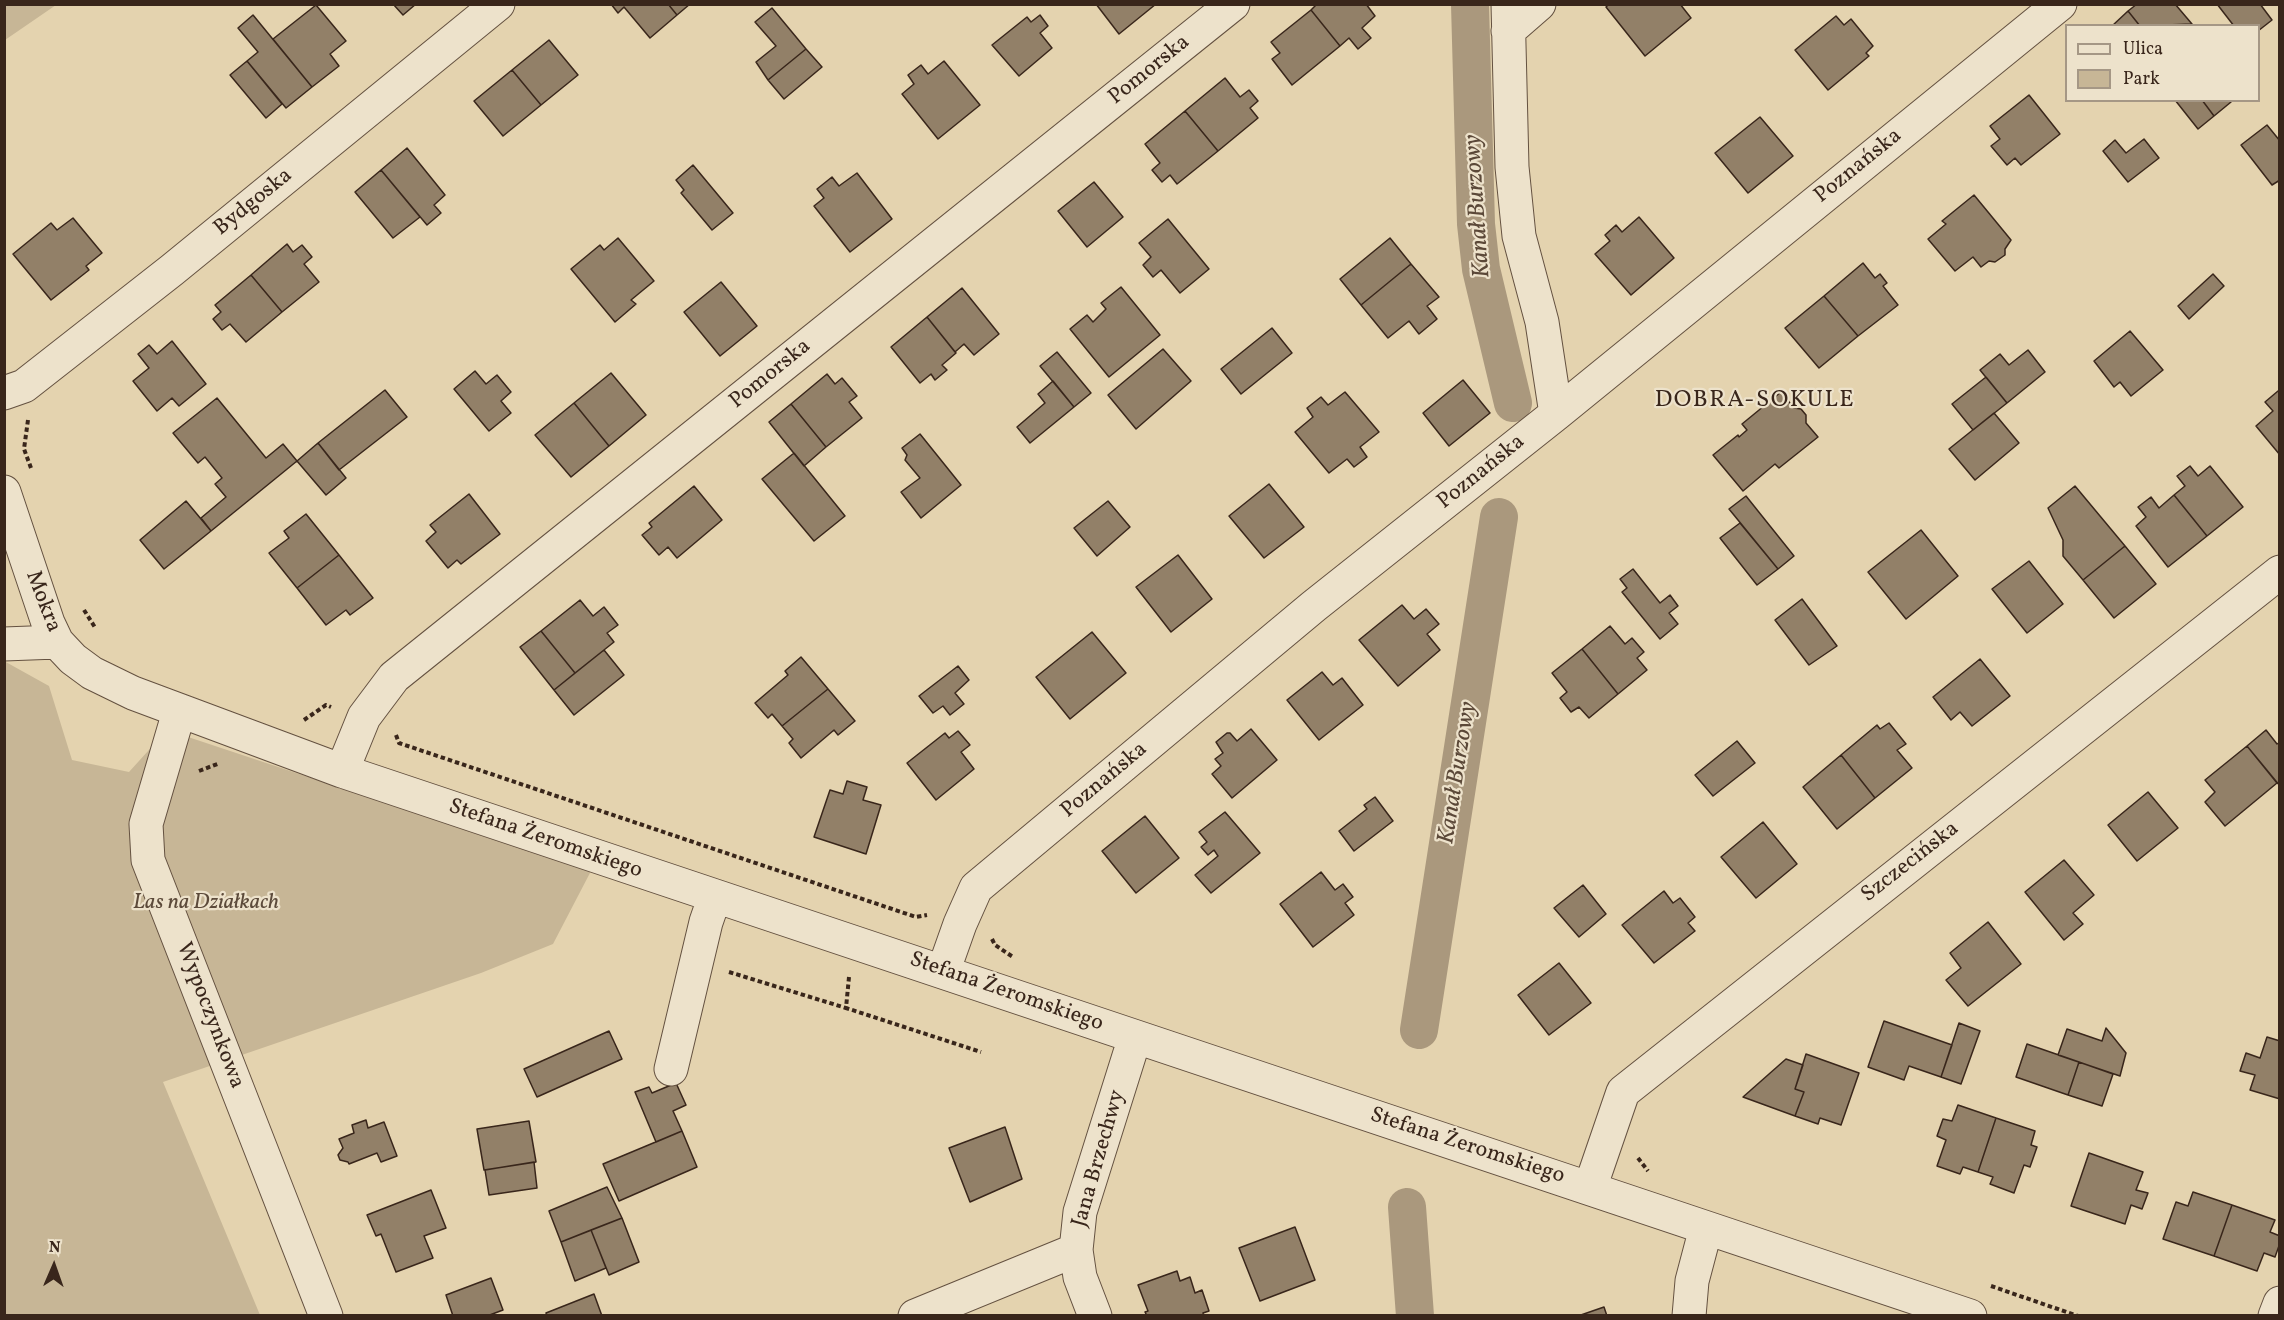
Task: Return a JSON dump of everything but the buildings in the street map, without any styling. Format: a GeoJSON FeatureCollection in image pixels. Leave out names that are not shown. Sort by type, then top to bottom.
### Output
{"type":"FeatureCollection","features":[{"type":"Feature","properties":{"kind":"street","name":"Bydgoska"},"geometry":{"type":"LineString","coordinates":[[4,393],[24,386],[172,270],[498,4]]}},
{"type":"Feature","properties":{"kind":"street","name":"Pomorska"},"geometry":{"type":"LineString","coordinates":[[342,771],[364,717],[394,677],[1233,4]]}},
{"type":"Feature","properties":{"kind":"street"},"geometry":{"type":"LineString","coordinates":[[1539,4],[1508,18],[1512,167],[1519,236],[1542,322],[1556,414]]}},
{"type":"Feature","properties":{"kind":"street","name":"Poznańska"},"geometry":{"type":"LineString","coordinates":[[943,972],[976,888],[1314,606],[1556,414],[2060,4]]}},
{"type":"Feature","properties":{"kind":"street","name":"Mokra"},"geometry":{"type":"LineString","coordinates":[[4,492],[40,604],[57,642]]}},
{"type":"Feature","properties":{"kind":"street","name":"Szczecińska"},"geometry":{"type":"LineString","coordinates":[[1590,1188],[1623,1092],[2280,572]]}},
{"type":"Feature","properties":{"kind":"street","name":"Stefana Żeromskiego"},"geometry":{"type":"LineString","coordinates":[[57,642],[73,659],[92,673],[133,693],[342,771],[1970,1316]]}},
{"type":"Feature","properties":{"kind":"street"},"geometry":{"type":"LineString","coordinates":[[4,644],[57,642]]}},
{"type":"Feature","properties":{"kind":"street","name":"Wypoczynkowa"},"geometry":{"type":"LineString","coordinates":[[179,712],[146,824],[148,860],[326,1316]]}},
{"type":"Feature","properties":{"kind":"street"},"geometry":{"type":"LineString","coordinates":[[671,1069],[696,962],[715,896]]}},
{"type":"Feature","properties":{"kind":"street","name":"Jana Brzechwy"},"geometry":{"type":"LineString","coordinates":[[1095,1316],[1080,1277],[1076,1250],[1080,1212],[1135,1037]]}},
{"type":"Feature","properties":{"kind":"street"},"geometry":{"type":"LineString","coordinates":[[1689,1316],[1692,1281],[1706,1228]]}},
{"type":"Feature","properties":{"kind":"street"},"geometry":{"type":"LineString","coordinates":[[915,1316],[1076,1250]]}},
{"type":"Feature","properties":{"kind":"street"},"geometry":{"type":"LineString","coordinates":[[2275,1316],[2280,1303]]}},
{"type":"Feature","properties":{"kind":"path"},"geometry":{"type":"LineString","coordinates":[[28,416],[24,449],[31,470]]}},
{"type":"Feature","properties":{"kind":"path"},"geometry":{"type":"LineString","coordinates":[[83,609],[102,635]]}},
{"type":"Feature","properties":{"kind":"path"},"geometry":{"type":"LineString","coordinates":[[303,720],[326,705]]}},
{"type":"Feature","properties":{"kind":"path"},"geometry":{"type":"LineString","coordinates":[[393,728],[399,743],[916,917],[930,914]]}},
{"type":"Feature","properties":{"kind":"path"},"geometry":{"type":"LineString","coordinates":[[696,962],[981,1052]]}},
{"type":"Feature","properties":{"kind":"path"},"geometry":{"type":"LineString","coordinates":[[846,1008],[850,969]]}},
{"type":"Feature","properties":{"kind":"green space"},"geometry":{"type":"Polygon","coordinates":[[[5,4],[56,4],[56,5],[5,40],[5,4]]]}},
{"type":"Feature","properties":{"kind":"green space","name":"Las na Działkach"},"geometry":{"type":"Polygon","coordinates":[[[4,661],[49,686],[72,760],[129,772],[167,730],[591,871],[553,944],[481,973],[163,1082],[260,1315],[5,1315],[4,661]]]}},
{"type":"Feature","properties":{"kind":"waterway","name":"Kanał Burzowy"},"geometry":{"type":"LineString","coordinates":[[1470,4],[1476,224],[1481,269],[1513,403]]}},
{"type":"Feature","properties":{"kind":"waterway","name":"Kanał Burzowy"},"geometry":{"type":"LineString","coordinates":[[1419,1030],[1499,517]]}},
{"type":"Feature","properties":{"kind":"waterway","name":"Kanał Burzowy"},"geometry":{"type":"LineString","coordinates":[[1407,1207],[1415,1316]]}},
{"type":"Feature","properties":{"kind":"district","name":"DOBRA-SOKULE"},"geometry":{"type":"Point","coordinates":[1755,402]}}]}
